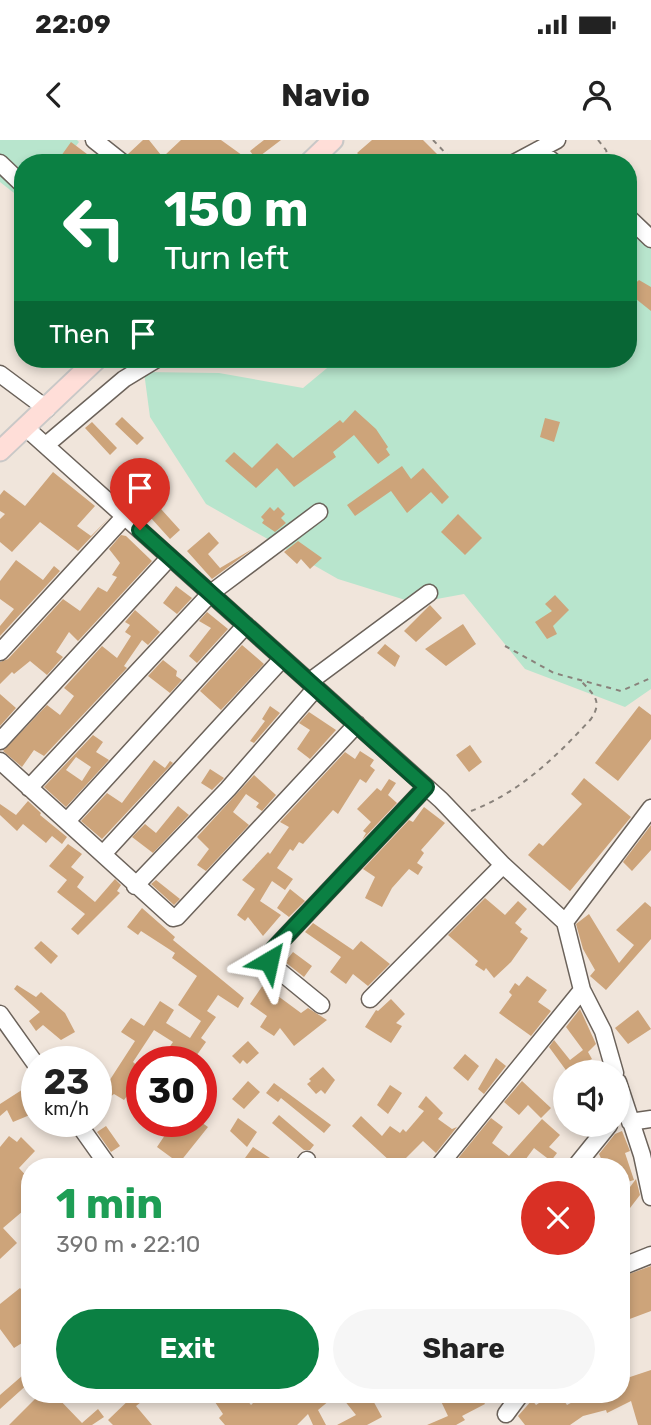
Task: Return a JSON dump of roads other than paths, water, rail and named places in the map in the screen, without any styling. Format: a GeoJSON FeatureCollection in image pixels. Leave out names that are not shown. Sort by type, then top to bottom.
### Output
{"type":"FeatureCollection","features":[{"type":"Feature","properties":{"kind":"main road"},"geometry":{"type":"LineString","coordinates":[[318,154],[333,140]]}},
{"type":"Feature","properties":{"kind":"main road"},"geometry":{"type":"LineString","coordinates":[[0,451],[88,368]]}},
{"type":"Feature","properties":{"kind":"street"},"geometry":{"type":"LineString","coordinates":[[94,140],[112,154]]}},
{"type":"Feature","properties":{"kind":"street"},"geometry":{"type":"LineString","coordinates":[[531,154],[557,140]]}},
{"type":"Feature","properties":{"kind":"street"},"geometry":{"type":"LineString","coordinates":[[538,150],[543,154]]}},
{"type":"Feature","properties":{"kind":"street"},"geometry":{"type":"LineString","coordinates":[[0,163],[14,176]]}},
{"type":"Feature","properties":{"kind":"street"},"geometry":{"type":"LineString","coordinates":[[637,226],[651,239]]}},
{"type":"Feature","properties":{"kind":"street"},"geometry":{"type":"LineString","coordinates":[[46,445],[124,379],[142,368]]}},
{"type":"Feature","properties":{"kind":"street"},"geometry":{"type":"LineString","coordinates":[[0,374],[47,409]]}},
{"type":"Feature","properties":{"kind":"street"},"geometry":{"type":"LineString","coordinates":[[26,428],[426,787],[503,865],[565,922],[582,990],[603,1031],[611,1060]]}},
{"type":"Feature","properties":{"kind":"street"},"geometry":{"type":"LineString","coordinates":[[29,788],[211,593],[319,512]]}},
{"type":"Feature","properties":{"kind":"street"},"geometry":{"type":"LineString","coordinates":[[0,652],[125,516]]}},
{"type":"Feature","properties":{"kind":"street"},"geometry":{"type":"LineString","coordinates":[[0,741],[170,556]]}},
{"type":"Feature","properties":{"kind":"street"},"geometry":{"type":"LineString","coordinates":[[135,886],[228,789],[312,685],[429,593]]}},
{"type":"Feature","properties":{"kind":"street"},"geometry":{"type":"LineString","coordinates":[[66,821],[246,625]]}},
{"type":"Feature","properties":{"kind":"street"},"geometry":{"type":"LineString","coordinates":[[103,854],[282,658]]}},
{"type":"Feature","properties":{"kind":"street"},"geometry":{"type":"LineString","coordinates":[[0,761],[169,916],[177,917],[357,724]]}},
{"type":"Feature","properties":{"kind":"street"},"geometry":{"type":"LineString","coordinates":[[321,1005],[272,965],[268,957],[426,787]]}},
{"type":"Feature","properties":{"kind":"street"},"geometry":{"type":"LineString","coordinates":[[565,922],[651,808]]}},
{"type":"Feature","properties":{"kind":"street"},"geometry":{"type":"LineString","coordinates":[[370,999],[503,865]]}},
{"type":"Feature","properties":{"kind":"street"},"geometry":{"type":"LineString","coordinates":[[445,1158],[582,990]]}},
{"type":"Feature","properties":{"kind":"street"},"geometry":{"type":"LineString","coordinates":[[0,1014],[23,1046]]}},
{"type":"Feature","properties":{"kind":"street"},"geometry":{"type":"LineString","coordinates":[[630,1115],[651,1119]]}},
{"type":"Feature","properties":{"kind":"street"},"geometry":{"type":"LineString","coordinates":[[630,1128],[642,1155],[651,1197]]}},
{"type":"Feature","properties":{"kind":"street"},"geometry":{"type":"LineString","coordinates":[[88,1137],[103,1158]]}},
{"type":"Feature","properties":{"kind":"street"},"geometry":{"type":"LineString","coordinates":[[582,1158],[599,1137]]}},
{"type":"Feature","properties":{"kind":"street"},"geometry":{"type":"LineString","coordinates":[[630,1264],[651,1255]]}},
{"type":"Feature","properties":{"kind":"street"},"geometry":{"type":"LineString","coordinates":[[506,1414],[514,1403]]}}]}
